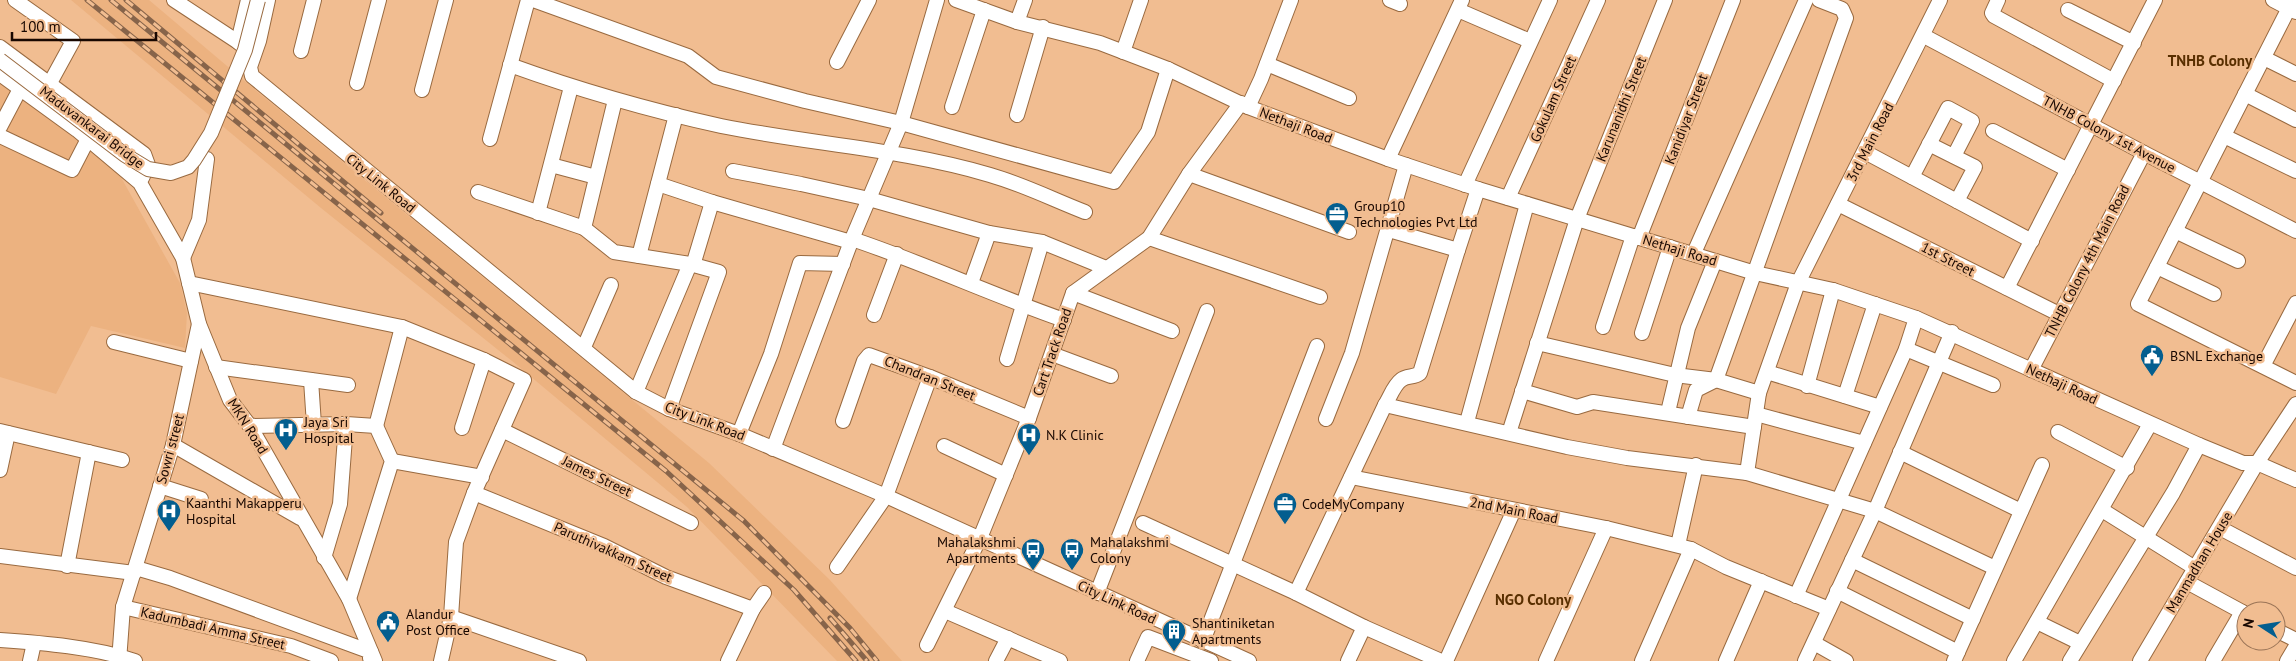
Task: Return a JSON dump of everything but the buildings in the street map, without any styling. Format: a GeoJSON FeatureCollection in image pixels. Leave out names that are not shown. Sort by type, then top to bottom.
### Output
{"type":"FeatureCollection","features":[{"type":"Feature","properties":{"kind":"street"},"geometry":{"type":"LineString","coordinates":[[16,0],[72,41],[50,83]]}},
{"type":"Feature","properties":{"kind":"street"},"geometry":{"type":"LineString","coordinates":[[174,0],[238,42],[254,56]]}},
{"type":"Feature","properties":{"kind":"street"},"geometry":{"type":"LineString","coordinates":[[238,42],[248,0]]}},
{"type":"Feature","properties":{"kind":"street","name":"Maduvankarai Bridge"},"geometry":{"type":"LineString","coordinates":[[0,60],[125,155],[148,168],[171,173],[188,167],[211,133],[245,50],[258,0]]}},
{"type":"Feature","properties":{"kind":"street","name":"City Link Road"},"geometry":{"type":"LineString","coordinates":[[268,0],[259,41],[250,67],[252,76],[258,83],[636,392],[669,409],[739,434],[980,538],[1096,593],[1203,640],[1220,656],[1249,661]]}},
{"type":"Feature","properties":{"kind":"street"},"geometry":{"type":"LineString","coordinates":[[301,51],[314,0]]}},
{"type":"Feature","properties":{"kind":"street"},"geometry":{"type":"LineString","coordinates":[[357,83],[379,0]]}},
{"type":"Feature","properties":{"kind":"street"},"geometry":{"type":"LineString","coordinates":[[422,90],[446,0]]}},
{"type":"Feature","properties":{"kind":"street"},"geometry":{"type":"LineString","coordinates":[[490,139],[528,0]]}},
{"type":"Feature","properties":{"kind":"street"},"geometry":{"type":"LineString","coordinates":[[533,0],[688,56],[716,77],[805,101],[901,123],[1114,182],[1148,132],[1168,69]]}},
{"type":"Feature","properties":{"kind":"street"},"geometry":{"type":"LineString","coordinates":[[837,62],[869,0]]}},
{"type":"Feature","properties":{"kind":"street"},"geometry":{"type":"LineString","coordinates":[[773,449],[851,241],[901,123],[937,0]]}},
{"type":"Feature","properties":{"kind":"street","name":"Nethaji Road"},"geometry":{"type":"LineString","coordinates":[[956,0],[1018,22],[1123,52],[1168,69],[1244,105],[1388,159],[1472,187],[1755,273],[1833,290],[1916,318],[1952,332],[2031,370],[2199,445],[2243,463],[2257,463],[2296,480]]}},
{"type":"Feature","properties":{"kind":"street"},"geometry":{"type":"LineString","coordinates":[[1018,22],[1025,0]]}},
{"type":"Feature","properties":{"kind":"street"},"geometry":{"type":"LineString","coordinates":[[1123,52],[1142,0]]}},
{"type":"Feature","properties":{"kind":"street","name":"Cart Track Road"},"geometry":{"type":"LineString","coordinates":[[927,645],[980,538],[1029,418],[1073,293],[1149,238],[1189,174],[1244,105],[1267,64],[1291,0]]}},
{"type":"Feature","properties":{"kind":"street"},"geometry":{"type":"LineString","coordinates":[[1296,593],[1350,477],[1399,381],[1420,373],[1458,250],[1472,187],[1530,41],[1550,0]]}},
{"type":"Feature","properties":{"kind":"street","name":"Gokulam Street"},"geometry":{"type":"LineString","coordinates":[[1508,198],[1598,0]]}},
{"type":"Feature","properties":{"kind":"street","name":"Karunanidhi Street"},"geometry":{"type":"LineString","coordinates":[[1509,433],[1577,219],[1665,0]]}},
{"type":"Feature","properties":{"kind":"street","name":"Kanidiyar Street"},"geometry":{"type":"LineString","coordinates":[[1603,327],[1636,237],[1733,0]]}},
{"type":"Feature","properties":{"kind":"street"},"geometry":{"type":"LineString","coordinates":[[1694,253],[1806,0]]}},
{"type":"Feature","properties":{"kind":"street"},"geometry":{"type":"LineString","coordinates":[[1688,416],[1696,390],[1716,380],[1846,18],[1842,9],[1819,0]]}},
{"type":"Feature","properties":{"kind":"street","name":"3rd Main Road"},"geometry":{"type":"LineString","coordinates":[[1747,472],[1759,393],[1798,283],[1924,36],[1940,0]]}},
{"type":"Feature","properties":{"kind":"street"},"geometry":{"type":"LineString","coordinates":[[1998,0],[1993,10],[1994,16],[2114,81]]}},
{"type":"Feature","properties":{"kind":"street"},"geometry":{"type":"LineString","coordinates":[[2273,0],[2293,7],[2245,94],[2138,304],[2296,383]]}},
{"type":"Feature","properties":{"kind":"street"},"geometry":{"type":"LineString","coordinates":[[2007,288],[2134,43],[2152,1]]}},
{"type":"Feature","properties":{"kind":"street"},"geometry":{"type":"LineString","coordinates":[[1388,159],[1460,5],[1530,41]]}},
{"type":"Feature","properties":{"kind":"street"},"geometry":{"type":"LineString","coordinates":[[952,107],[984,10]]}},
{"type":"Feature","properties":{"kind":"street"},"geometry":{"type":"LineString","coordinates":[[2068,10],[2134,43]]}},
{"type":"Feature","properties":{"kind":"street"},"geometry":{"type":"LineString","coordinates":[[1017,116],[1043,28]]}},
{"type":"Feature","properties":{"kind":"street","name":"TNHB Colony 1st Avenue"},"geometry":{"type":"LineString","coordinates":[[1924,36],[2296,231]]}},
{"type":"Feature","properties":{"kind":"street"},"geometry":{"type":"LineString","coordinates":[[0,47],[144,154],[148,165],[140,182]]}},
{"type":"Feature","properties":{"kind":"street"},"geometry":{"type":"LineString","coordinates":[[2264,58],[2296,74]]}},
{"type":"Feature","properties":{"kind":"street"},"geometry":{"type":"LineString","coordinates":[[1267,64],[1348,98]]}},
{"type":"Feature","properties":{"kind":"street"},"geometry":{"type":"LineString","coordinates":[[510,65],[570,87],[615,100],[723,126],[888,152],[991,175],[1085,212]]}},
{"type":"Feature","properties":{"kind":"street","name":"MKN Road"},"geometry":{"type":"LineString","coordinates":[[0,74],[88,139],[140,182],[183,258],[198,324],[230,400],[250,426],[349,599],[372,658]]}},
{"type":"Feature","properties":{"kind":"street"},"geometry":{"type":"LineString","coordinates":[[538,214],[570,87]]}},
{"type":"Feature","properties":{"kind":"street"},"geometry":{"type":"LineString","coordinates":[[0,126],[20,89]]}},
{"type":"Feature","properties":{"kind":"street"},"geometry":{"type":"LineString","coordinates":[[2245,94],[2296,120]]}},
{"type":"Feature","properties":{"kind":"street"},"geometry":{"type":"LineString","coordinates":[[584,228],[615,100]]}},
{"type":"Feature","properties":{"kind":"street"},"geometry":{"type":"LineString","coordinates":[[1912,177],[1948,108],[1972,121],[1954,156]]}},
{"type":"Feature","properties":{"kind":"street"},"geometry":{"type":"LineString","coordinates":[[639,256],[676,115]]}},
{"type":"Feature","properties":{"kind":"street"},"geometry":{"type":"LineString","coordinates":[[1993,130],[2068,170]]}},
{"type":"Feature","properties":{"kind":"street"},"geometry":{"type":"LineString","coordinates":[[0,136],[72,170],[88,139]]}},
{"type":"Feature","properties":{"kind":"street"},"geometry":{"type":"LineString","coordinates":[[2224,136],[2296,171]]}},
{"type":"Feature","properties":{"kind":"street"},"geometry":{"type":"LineString","coordinates":[[1929,144],[1975,167],[1957,201]]}},
{"type":"Feature","properties":{"kind":"street"},"geometry":{"type":"LineString","coordinates":[[1865,152],[2032,241]]}},
{"type":"Feature","properties":{"kind":"street","name":"TNHB Colony 4th Main Road"},"geometry":{"type":"LineString","coordinates":[[2031,370],[2144,153]]}},
{"type":"Feature","properties":{"kind":"street"},"geometry":{"type":"LineString","coordinates":[[183,258],[200,220],[207,159]]}},
{"type":"Feature","properties":{"kind":"street"},"geometry":{"type":"LineString","coordinates":[[551,165],[596,177]]}},
{"type":"Feature","properties":{"kind":"street"},"geometry":{"type":"LineString","coordinates":[[1326,419],[1352,353],[1389,230],[1406,165]]}},
{"type":"Feature","properties":{"kind":"street"},"geometry":{"type":"LineString","coordinates":[[733,171],[869,199],[989,233],[1042,242],[1106,268]]}},
{"type":"Feature","properties":{"kind":"street"},"geometry":{"type":"LineString","coordinates":[[1189,174],[1349,232]]}},
{"type":"Feature","properties":{"kind":"street"},"geometry":{"type":"LineString","coordinates":[[658,184],[712,202],[897,254],[1023,306],[1064,320]]}},
{"type":"Feature","properties":{"kind":"street"},"geometry":{"type":"LineString","coordinates":[[478,192],[505,200],[538,214],[584,228],[614,252],[690,264],[719,272],[669,409]]}},
{"type":"Feature","properties":{"kind":"street"},"geometry":{"type":"LineString","coordinates":[[636,392],[690,264],[694,262],[712,202]]}},
{"type":"Feature","properties":{"kind":"street"},"geometry":{"type":"LineString","coordinates":[[1467,422],[1527,204]]}},
{"type":"Feature","properties":{"kind":"street","name":"1st Street"},"geometry":{"type":"LineString","coordinates":[[1838,204],[2059,314]]}},
{"type":"Feature","properties":{"kind":"street"},"geometry":{"type":"LineString","coordinates":[[1389,230],[1458,250]]}},
{"type":"Feature","properties":{"kind":"street"},"geometry":{"type":"LineString","coordinates":[[2176,231],[2238,261]]}},
{"type":"Feature","properties":{"kind":"street"},"geometry":{"type":"LineString","coordinates":[[971,283],[989,233]]}},
{"type":"Feature","properties":{"kind":"street"},"geometry":{"type":"LineString","coordinates":[[1149,238],[1320,297]]}},
{"type":"Feature","properties":{"kind":"street"},"geometry":{"type":"LineString","coordinates":[[1007,359],[1042,242]]}},
{"type":"Feature","properties":{"kind":"street"},"geometry":{"type":"LineString","coordinates":[[1642,333],[1670,247]]}},
{"type":"Feature","properties":{"kind":"street"},"geometry":{"type":"LineString","coordinates":[[874,315],[897,254]]}},
{"type":"Feature","properties":{"kind":"street"},"geometry":{"type":"LineString","coordinates":[[1668,412],[1675,375],[1688,328],[1715,261]]}},
{"type":"Feature","properties":{"kind":"street"},"geometry":{"type":"LineString","coordinates":[[739,434],[771,354],[800,263],[842,264]]}},
{"type":"Feature","properties":{"kind":"street"},"geometry":{"type":"LineString","coordinates":[[2157,267],[2214,294]]}},
{"type":"Feature","properties":{"kind":"street"},"geometry":{"type":"LineString","coordinates":[[190,283],[402,328],[484,360],[524,380],[474,493],[456,542],[451,617],[441,661]]}},
{"type":"Feature","properties":{"kind":"street"},"geometry":{"type":"LineString","coordinates":[[584,348],[611,285]]}},
{"type":"Feature","properties":{"kind":"street"},"geometry":{"type":"LineString","coordinates":[[1807,386],[1833,290]]}},
{"type":"Feature","properties":{"kind":"street"},"geometry":{"type":"LineString","coordinates":[[1073,293],[1172,331]]}},
{"type":"Feature","properties":{"kind":"street"},"geometry":{"type":"LineString","coordinates":[[2263,366],[2296,303]]}},
{"type":"Feature","properties":{"kind":"street"},"geometry":{"type":"LineString","coordinates":[[1846,396],[1875,304]]}},
{"type":"Feature","properties":{"kind":"street"},"geometry":{"type":"LineString","coordinates":[[1096,593],[1207,311]]}},
{"type":"Feature","properties":{"kind":"street"},"geometry":{"type":"LineString","coordinates":[[1796,596],[1840,501],[1906,349],[1916,318]]}},
{"type":"Feature","properties":{"kind":"street","name":"Sowri street"},"geometry":{"type":"LineString","coordinates":[[119,658],[123,607],[172,445],[198,324]]}},
{"type":"Feature","properties":{"kind":"street"},"geometry":{"type":"LineString","coordinates":[[349,599],[392,460],[376,426],[402,328]]}},
{"type":"Feature","properties":{"kind":"street"},"geometry":{"type":"LineString","coordinates":[[1805,661],[1875,511],[1952,332]]}},
{"type":"Feature","properties":{"kind":"street"},"geometry":{"type":"LineString","coordinates":[[114,342],[191,361]]}},
{"type":"Feature","properties":{"kind":"street"},"geometry":{"type":"LineString","coordinates":[[1537,343],[1675,375],[1716,380],[1759,393]]}},
{"type":"Feature","properties":{"kind":"street"},"geometry":{"type":"LineString","coordinates":[[1203,640],[1316,346]]}},
{"type":"Feature","properties":{"kind":"street"},"geometry":{"type":"LineString","coordinates":[[1906,349],[1993,385]]}},
{"type":"Feature","properties":{"kind":"street"},"geometry":{"type":"LineString","coordinates":[[1052,354],[1112,376]]}},
{"type":"Feature","properties":{"kind":"street","name":"Chandran Street"},"geometry":{"type":"LineString","coordinates":[[844,421],[864,361],[869,355],[930,377],[1029,418]]}},
{"type":"Feature","properties":{"kind":"street"},"geometry":{"type":"LineString","coordinates":[[462,428],[484,360]]}},
{"type":"Feature","properties":{"kind":"street"},"geometry":{"type":"LineString","coordinates":[[216,367],[348,385]]}},
{"type":"Feature","properties":{"kind":"street"},"geometry":{"type":"LineString","coordinates":[[1767,372],[1807,386],[1880,407]]}},
{"type":"Feature","properties":{"kind":"street"},"geometry":{"type":"LineString","coordinates":[[837,567],[886,496],[930,377]]}},
{"type":"Feature","properties":{"kind":"street"},"geometry":{"type":"LineString","coordinates":[[312,380],[314,425]]}},
{"type":"Feature","properties":{"kind":"street"},"geometry":{"type":"LineString","coordinates":[[1522,391],[1577,407],[1593,402],[1688,416],[1755,420],[1864,443]]}},
{"type":"Feature","properties":{"kind":"street","name":"Manmadhan House"},"geometry":{"type":"LineString","coordinates":[[2140,661],[2257,463],[2296,404]]}},
{"type":"Feature","properties":{"kind":"street"},"geometry":{"type":"LineString","coordinates":[[1386,405],[1467,422],[1567,447],[1610,455],[1747,472],[1875,511],[1995,568]]}},
{"type":"Feature","properties":{"kind":"street"},"geometry":{"type":"LineString","coordinates":[[250,426],[346,424],[376,426]]}},
{"type":"Feature","properties":{"kind":"street"},"geometry":{"type":"LineString","coordinates":[[324,558],[340,504],[346,424]]}},
{"type":"Feature","properties":{"kind":"street"},"geometry":{"type":"LineString","coordinates":[[2014,661],[2127,468],[2150,424]]}},
{"type":"Feature","properties":{"kind":"street","name":"James Street"},"geometry":{"type":"LineString","coordinates":[[502,430],[691,523]]}},
{"type":"Feature","properties":{"kind":"street"},"geometry":{"type":"LineString","coordinates":[[0,470],[4,432],[122,460]]}},
{"type":"Feature","properties":{"kind":"street"},"geometry":{"type":"LineString","coordinates":[[2058,432],[2127,468]]}},
{"type":"Feature","properties":{"kind":"street"},"geometry":{"type":"LineString","coordinates":[[172,445],[302,518]]}},
{"type":"Feature","properties":{"kind":"street"},"geometry":{"type":"LineString","coordinates":[[2070,661],[2173,493],[2199,445]]}},
{"type":"Feature","properties":{"kind":"street"},"geometry":{"type":"LineString","coordinates":[[944,446],[1006,475]]}},
{"type":"Feature","properties":{"kind":"street"},"geometry":{"type":"LineString","coordinates":[[67,566],[89,452]]}},
{"type":"Feature","properties":{"kind":"street"},"geometry":{"type":"LineString","coordinates":[[1900,452],[2021,510]]}},
{"type":"Feature","properties":{"kind":"street"},"geometry":{"type":"LineString","coordinates":[[392,460],[482,477]]}},
{"type":"Feature","properties":{"kind":"street"},"geometry":{"type":"LineString","coordinates":[[1837,592],[1956,656],[2042,465]]}},
{"type":"Feature","properties":{"kind":"street"},"geometry":{"type":"LineString","coordinates":[[1642,661],[1684,547],[1696,466]]}},
{"type":"Feature","properties":{"kind":"street","name":"2nd Main Road"},"geometry":{"type":"LineString","coordinates":[[1350,477],[1606,528],[1684,547],[1726,567],[1829,608]]}},
{"type":"Feature","properties":{"kind":"street"},"geometry":{"type":"LineString","coordinates":[[160,486],[201,499]]}},
{"type":"Feature","properties":{"kind":"street","name":"Paruthivakkam Street"},"geometry":{"type":"LineString","coordinates":[[474,493],[604,546],[666,577],[753,610]]}},
{"type":"Feature","properties":{"kind":"street"},"geometry":{"type":"LineString","coordinates":[[1446,661],[1514,510]]}},
{"type":"Feature","properties":{"kind":"street"},"geometry":{"type":"LineString","coordinates":[[2102,510],[2194,568]]}},
{"type":"Feature","properties":{"kind":"street"},"geometry":{"type":"LineString","coordinates":[[1143,524],[1441,661]]}},
{"type":"Feature","properties":{"kind":"street"},"geometry":{"type":"LineString","coordinates":[[1546,661],[1606,528]]}},
{"type":"Feature","properties":{"kind":"street"},"geometry":{"type":"LineString","coordinates":[[2220,528],[2296,568]]}},
{"type":"Feature","properties":{"kind":"street"},"geometry":{"type":"LineString","coordinates":[[0,556],[67,566],[135,570],[170,578],[372,658]]}},
{"type":"Feature","properties":{"kind":"street"},"geometry":{"type":"LineString","coordinates":[[1852,560],[1973,619]]}},
{"type":"Feature","properties":{"kind":"street"},"geometry":{"type":"LineString","coordinates":[[1726,661],[1761,581]]}},
{"type":"Feature","properties":{"kind":"street"},"geometry":{"type":"LineString","coordinates":[[2187,582],[2236,609]]}},
{"type":"Feature","properties":{"kind":"street"},"geometry":{"type":"LineString","coordinates":[[728,661],[753,610],[764,593]]}},
{"type":"Feature","properties":{"kind":"street","name":"Kadumbadi Amma Street"},"geometry":{"type":"LineString","coordinates":[[123,607],[291,646],[331,661]]}},
{"type":"Feature","properties":{"kind":"street"},"geometry":{"type":"LineString","coordinates":[[945,611],[1060,661]]}},
{"type":"Feature","properties":{"kind":"street"},"geometry":{"type":"LineString","coordinates":[[451,617],[579,661]]}},
{"type":"Feature","properties":{"kind":"street"},"geometry":{"type":"LineString","coordinates":[[1129,661],[1149,617]]}},
{"type":"Feature","properties":{"kind":"street"},"geometry":{"type":"LineString","coordinates":[[2037,622],[2080,643]]}},
{"type":"Feature","properties":{"kind":"street"},"geometry":{"type":"LineString","coordinates":[[2213,661],[2236,625]]}},
{"type":"Feature","properties":{"kind":"street"},"geometry":{"type":"LineString","coordinates":[[1348,661],[1364,627]]}},
{"type":"Feature","properties":{"kind":"street"},"geometry":{"type":"LineString","coordinates":[[1137,661],[1148,637],[1211,661]]}},
{"type":"Feature","properties":{"kind":"street"},"geometry":{"type":"LineString","coordinates":[[996,661],[1008,638]]}},
{"type":"Feature","properties":{"kind":"street"},"geometry":{"type":"LineString","coordinates":[[0,640],[34,643],[135,661]]}},
{"type":"Feature","properties":{"kind":"street"},"geometry":{"type":"LineString","coordinates":[[30,661],[34,643]]}},
{"type":"Feature","properties":{"kind":"street"},"geometry":{"type":"LineString","coordinates":[[1814,643],[1846,661]]}},
{"type":"Feature","properties":{"kind":"street"},"geometry":{"type":"LineString","coordinates":[[2287,661],[2296,646]]}},
{"type":"Feature","properties":{"kind":"shaded area"},"geometry":{"type":"Polygon","coordinates":[[[71,0],[149,0],[260,94],[709,463],[830,580],[902,661],[837,661],[687,507],[512,361],[321,208],[71,0]]]}},
{"type":"Feature","properties":{"kind":"shaded area"},"geometry":{"type":"Polygon","coordinates":[[[0,78],[72,128],[118,172],[180,283],[187,313],[185,348],[91,326],[56,394],[0,377],[0,78]]]}},
{"type":"Feature","properties":{"kind":"railway"},"geometry":{"type":"LineString","coordinates":[[87,0],[666,471],[794,590],[856,661]]}},
{"type":"Feature","properties":{"kind":"railway"},"geometry":{"type":"LineString","coordinates":[[111,0],[744,521],[850,628],[877,661]]}},
{"type":"Feature","properties":{"kind":"railway"},"geometry":{"type":"LineString","coordinates":[[126,0],[381,213]]}},
{"type":"Feature","properties":{"kind":"railway"},"geometry":{"type":"LineString","coordinates":[[830,618],[867,661]]}},
{"type":"Feature","properties":{"kind":"place","name":"Group10 Technologies Pvt Ltd"},"geometry":{"type":"Point","coordinates":[1337,235]}},
{"type":"Feature","properties":{"kind":"place","name":"BSNL Exchange"},"geometry":{"type":"Point","coordinates":[2152,377]}},
{"type":"Feature","properties":{"kind":"place","name":"Jaya Sri Hospital"},"geometry":{"type":"Point","coordinates":[286,451]}},
{"type":"Feature","properties":{"kind":"place","name":"N.K Clinic"},"geometry":{"type":"Point","coordinates":[1029,456]}},
{"type":"Feature","properties":{"kind":"place","name":"CodeMyCompany"},"geometry":{"type":"Point","coordinates":[1285,525]}},
{"type":"Feature","properties":{"kind":"place","name":"Kaanthi Makapperu Hospital"},"geometry":{"type":"Point","coordinates":[169,532]}},
{"type":"Feature","properties":{"kind":"place","name":"Mahalakshmi Apartments"},"geometry":{"type":"Point","coordinates":[1033,571]}},
{"type":"Feature","properties":{"kind":"place","name":"Mahalakshmi Colony"},"geometry":{"type":"Point","coordinates":[1072,571]}},
{"type":"Feature","properties":{"kind":"place","name":"Alandur Post Office"},"geometry":{"type":"Point","coordinates":[388,643]}},
{"type":"Feature","properties":{"kind":"place","name":"Shantiniketan Apartments"},"geometry":{"type":"Point","coordinates":[1174,652]}},
{"type":"Feature","properties":{"kind":"district","name":"TNHB Colony"},"geometry":{"type":"Point","coordinates":[2210,61]}},
{"type":"Feature","properties":{"kind":"district","name":"NGO Colony"},"geometry":{"type":"Point","coordinates":[1533,600]}}]}
